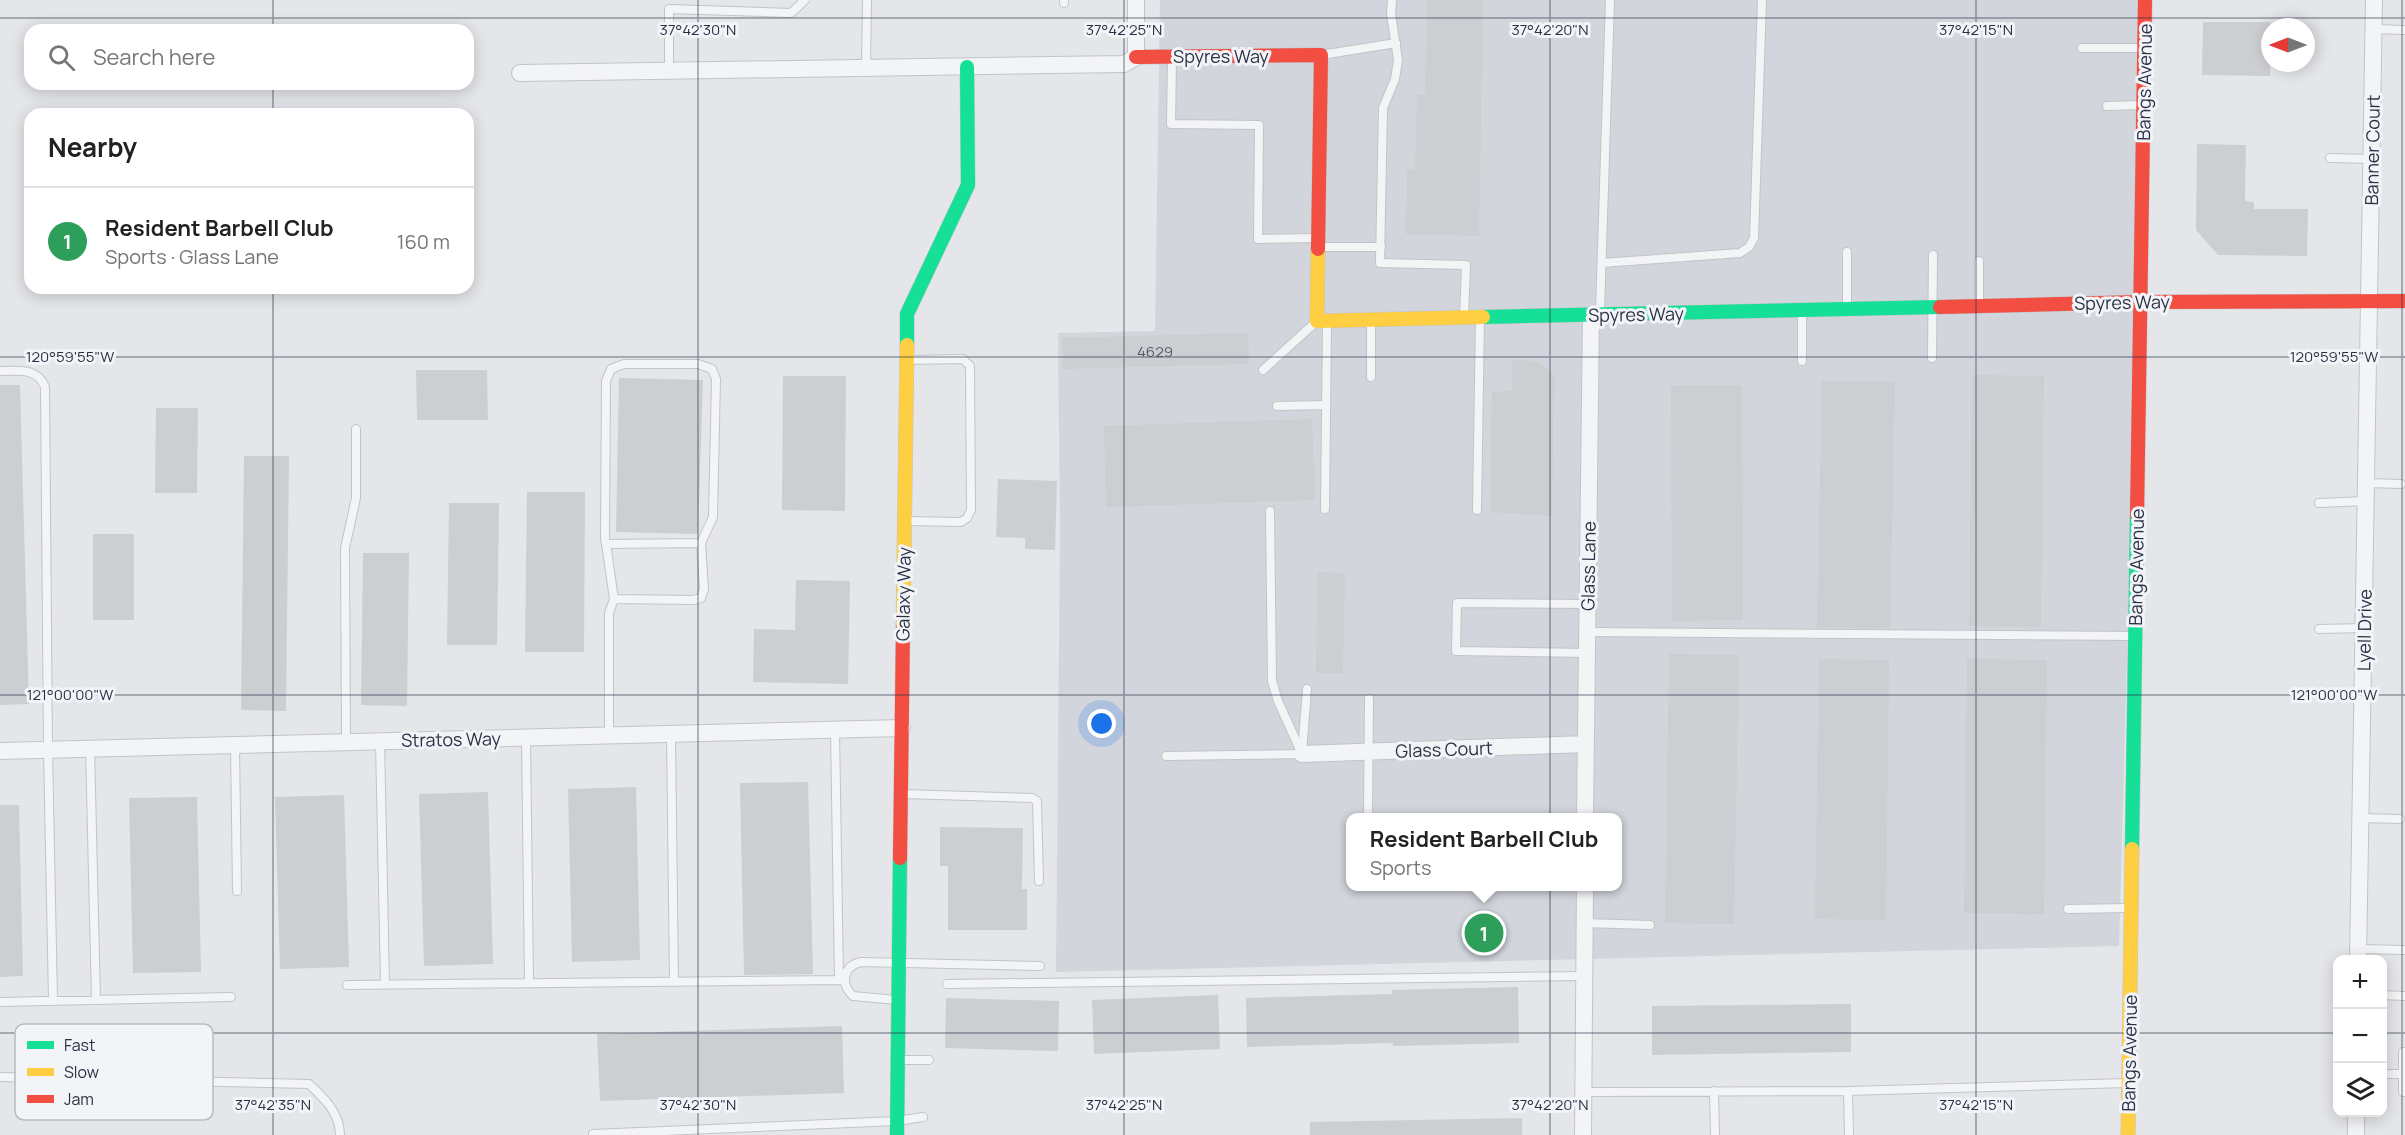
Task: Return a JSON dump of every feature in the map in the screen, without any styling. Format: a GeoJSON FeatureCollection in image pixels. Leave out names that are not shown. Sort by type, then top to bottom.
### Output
{"type":"FeatureCollection","features":[{"type":"Feature","properties":{"kind":"street"},"geometry":{"type":"LineString","coordinates":[[520,73],[1124,64],[1136,57],[1136,0]]}},
{"type":"Feature","properties":{"kind":"street","name":"Bangs Avenue"},"geometry":{"type":"LineString","coordinates":[[2128,1135],[2145,0]]}},
{"type":"Feature","properties":{"kind":"street","name":"Banner Court"},"geometry":{"type":"LineString","coordinates":[[2369,300],[2374,0]]}},
{"type":"Feature","properties":{"kind":"street"},"geometry":{"type":"LineString","coordinates":[[1321,56],[1318,243],[1322,321]]}},
{"type":"Feature","properties":{"kind":"street","name":"Spyres Way"},"geometry":{"type":"LineString","coordinates":[[1136,57],[1321,56]]}},
{"type":"Feature","properties":{"kind":"street","name":"Galaxy Way"},"geometry":{"type":"LineString","coordinates":[[897,1128],[907,314],[968,185],[967,67]]}},
{"type":"Feature","properties":{"kind":"street","name":"Lyell Drive"},"geometry":{"type":"LineString","coordinates":[[2358,954],[2369,300]]}},
{"type":"Feature","properties":{"kind":"street","name":"Spyres Way"},"geometry":{"type":"LineString","coordinates":[[1322,321],[2140,302],[2405,301]]}},
{"type":"Feature","properties":{"kind":"street","name":"Glass Lane"},"geometry":{"type":"LineString","coordinates":[[1585,813],[1587,604],[1595,315]]}},
{"type":"Feature","properties":{"kind":"street","name":"Stratos Way"},"geometry":{"type":"LineString","coordinates":[[0,750],[902,728]]}},
{"type":"Feature","properties":{"kind":"street","name":"Glass Court"},"geometry":{"type":"LineString","coordinates":[[1302,754],[1586,744]]}},
{"type":"Feature","properties":{"kind":"street"},"geometry":{"type":"LineString","coordinates":[[1583,1135],[1585,891]]}},
{"type":"Feature","properties":{"kind":"street"},"geometry":{"type":"LineString","coordinates":[[2356,1117],[2356,1135]]}},
{"type":"Feature","properties":{"kind":"lane"},"geometry":{"type":"LineString","coordinates":[[669,70],[669,4],[791,13],[805,0]]}},
{"type":"Feature","properties":{"kind":"lane"},"geometry":{"type":"LineString","coordinates":[[866,67],[867,0]]}},
{"type":"Feature","properties":{"kind":"lane"},"geometry":{"type":"LineString","coordinates":[[1392,0],[1398,60],[1395,79],[1383,108],[1380,263],[1466,265],[1464,317]]}},
{"type":"Feature","properties":{"kind":"lane"},"geometry":{"type":"LineString","coordinates":[[1595,315],[1602,263],[1610,0]]}},
{"type":"Feature","properties":{"kind":"lane"},"geometry":{"type":"LineString","coordinates":[[1602,263],[1740,253],[1749,247],[1754,238],[1762,0]]}},
{"type":"Feature","properties":{"kind":"lane"},"geometry":{"type":"LineString","coordinates":[[2374,29],[2405,30]]}},
{"type":"Feature","properties":{"kind":"lane"},"geometry":{"type":"LineString","coordinates":[[1321,56],[1396,43]]}},
{"type":"Feature","properties":{"kind":"lane"},"geometry":{"type":"LineString","coordinates":[[2082,48],[2144,48]]}},
{"type":"Feature","properties":{"kind":"lane"},"geometry":{"type":"LineString","coordinates":[[1172,56],[1171,124],[1258,125],[1258,239],[1381,247]]}},
{"type":"Feature","properties":{"kind":"lane"},"geometry":{"type":"LineString","coordinates":[[2107,106],[2143,105]]}},
{"type":"Feature","properties":{"kind":"lane"},"geometry":{"type":"LineString","coordinates":[[2330,158],[2372,159]]}},
{"type":"Feature","properties":{"kind":"lane"},"geometry":{"type":"LineString","coordinates":[[1847,252],[1847,309]]}},
{"type":"Feature","properties":{"kind":"lane"},"geometry":{"type":"LineString","coordinates":[[1932,358],[1933,255]]}},
{"type":"Feature","properties":{"kind":"lane"},"geometry":{"type":"LineString","coordinates":[[1979,261],[1979,305]]}},
{"type":"Feature","properties":{"kind":"lane"},"geometry":{"type":"LineString","coordinates":[[1802,310],[1802,361]]}},
{"type":"Feature","properties":{"kind":"lane"},"geometry":{"type":"LineString","coordinates":[[1477,510],[1480,317]]}},
{"type":"Feature","properties":{"kind":"lane"},"geometry":{"type":"LineString","coordinates":[[1371,320],[1371,377]]}},
{"type":"Feature","properties":{"kind":"lane"},"geometry":{"type":"LineString","coordinates":[[1263,370],[1322,321]]}},
{"type":"Feature","properties":{"kind":"lane"},"geometry":{"type":"LineString","coordinates":[[1322,321],[1326,405],[1325,509]]}},
{"type":"Feature","properties":{"kind":"lane"},"geometry":{"type":"LineString","coordinates":[[904,521],[961,522],[967,518],[971,510],[968,362],[963,359],[906,360]]}},
{"type":"Feature","properties":{"kind":"lane"},"geometry":{"type":"LineString","coordinates":[[609,736],[609,613],[614,599],[606,544],[606,381],[611,369],[624,364],[698,364],[712,369],[716,379],[713,517],[701,543],[704,589],[701,597],[693,600],[614,599]]}},
{"type":"Feature","properties":{"kind":"lane"},"geometry":{"type":"LineString","coordinates":[[0,371],[30,371],[38,375],[45,387],[53,1001]]}},
{"type":"Feature","properties":{"kind":"lane"},"geometry":{"type":"LineString","coordinates":[[1277,406],[1326,405]]}},
{"type":"Feature","properties":{"kind":"lane"},"geometry":{"type":"LineString","coordinates":[[346,742],[345,548],[356,498],[356,429]]}},
{"type":"Feature","properties":{"kind":"lane"},"geometry":{"type":"LineString","coordinates":[[2366,483],[2401,484]]}},
{"type":"Feature","properties":{"kind":"lane"},"geometry":{"type":"LineString","coordinates":[[2319,503],[2366,501]]}},
{"type":"Feature","properties":{"kind":"lane"},"geometry":{"type":"LineString","coordinates":[[1270,511],[1272,681],[1278,701],[1302,754]]}},
{"type":"Feature","properties":{"kind":"lane"},"geometry":{"type":"LineString","coordinates":[[606,544],[701,543]]}},
{"type":"Feature","properties":{"kind":"lane"},"geometry":{"type":"LineString","coordinates":[[1587,604],[1457,603],[1456,651],[1587,653]]}},
{"type":"Feature","properties":{"kind":"lane"},"geometry":{"type":"LineString","coordinates":[[2319,629],[2364,628]]}},
{"type":"Feature","properties":{"kind":"lane"},"geometry":{"type":"LineString","coordinates":[[1587,632],[2135,636]]}},
{"type":"Feature","properties":{"kind":"lane"},"geometry":{"type":"LineString","coordinates":[[1302,754],[1307,689]]}},
{"type":"Feature","properties":{"kind":"lane"},"geometry":{"type":"LineString","coordinates":[[1368,813],[1369,699]]}},
{"type":"Feature","properties":{"kind":"lane"},"geometry":{"type":"LineString","coordinates":[[835,730],[842,980],[848,990],[859,998],[899,1001]]}},
{"type":"Feature","properties":{"kind":"lane"},"geometry":{"type":"LineString","coordinates":[[671,734],[674,982]]}},
{"type":"Feature","properties":{"kind":"lane"},"geometry":{"type":"LineString","coordinates":[[526,738],[529,983]]}},
{"type":"Feature","properties":{"kind":"lane"},"geometry":{"type":"LineString","coordinates":[[380,741],[385,984]]}},
{"type":"Feature","properties":{"kind":"lane"},"geometry":{"type":"LineString","coordinates":[[235,745],[237,891]]}},
{"type":"Feature","properties":{"kind":"lane"},"geometry":{"type":"LineString","coordinates":[[90,748],[96,1000]]}},
{"type":"Feature","properties":{"kind":"lane"},"geometry":{"type":"LineString","coordinates":[[1166,756],[1302,754]]}},
{"type":"Feature","properties":{"kind":"lane"},"geometry":{"type":"LineString","coordinates":[[901,794],[1032,798],[1037,801],[1039,881]]}},
{"type":"Feature","properties":{"kind":"lane"},"geometry":{"type":"LineString","coordinates":[[2361,818],[2400,819]]}},
{"type":"Feature","properties":{"kind":"lane"},"geometry":{"type":"LineString","coordinates":[[2068,909],[2132,908]]}},
{"type":"Feature","properties":{"kind":"lane"},"geometry":{"type":"LineString","coordinates":[[1584,923],[1650,925]]}},
{"type":"Feature","properties":{"kind":"lane"},"geometry":{"type":"LineString","coordinates":[[2358,954],[2405,950]]}},
{"type":"Feature","properties":{"kind":"lane"},"geometry":{"type":"LineString","coordinates":[[842,980],[855,963],[1040,966]]}},
{"type":"Feature","properties":{"kind":"lane"},"geometry":{"type":"LineString","coordinates":[[947,984],[1584,976]]}},
{"type":"Feature","properties":{"kind":"lane"},"geometry":{"type":"LineString","coordinates":[[347,985],[842,980]]}},
{"type":"Feature","properties":{"kind":"lane"},"geometry":{"type":"LineString","coordinates":[[2387,995],[2405,996]]}},
{"type":"Feature","properties":{"kind":"lane"},"geometry":{"type":"LineString","coordinates":[[0,1002],[231,997]]}},
{"type":"Feature","properties":{"kind":"lane"},"geometry":{"type":"LineString","coordinates":[[2405,1052],[2403,1052],[2403,1092],[2405,1092]]}},
{"type":"Feature","properties":{"kind":"lane"},"geometry":{"type":"LineString","coordinates":[[898,1060],[930,1060]]}},
{"type":"Feature","properties":{"kind":"lane"},"geometry":{"type":"LineString","coordinates":[[2387,1074],[2403,1074]]}},
{"type":"Feature","properties":{"kind":"lane"},"geometry":{"type":"LineString","coordinates":[[0,1077],[15,1077]]}},
{"type":"Feature","properties":{"kind":"lane"},"geometry":{"type":"LineString","coordinates":[[213,1081],[309,1083],[330,1105],[340,1127],[340,1135]]}},
{"type":"Feature","properties":{"kind":"lane"},"geometry":{"type":"LineString","coordinates":[[1584,1092],[1848,1091],[2129,1083]]}},
{"type":"Feature","properties":{"kind":"lane"},"geometry":{"type":"LineString","coordinates":[[1714,1091],[1715,1135]]}},
{"type":"Feature","properties":{"kind":"lane"},"geometry":{"type":"LineString","coordinates":[[1848,1091],[1849,1135]]}},
{"type":"Feature","properties":{"kind":"lane"},"geometry":{"type":"LineString","coordinates":[[593,1134],[897,1128],[923,1117]]}},
{"type":"Feature","properties":{"kind":"shaded area"},"geometry":{"type":"Polygon","coordinates":[[[1160,0],[2145,0],[2119,946],[1056,972],[1060,533],[1058,333],[1155,331],[1160,0]]]}},
{"type":"Feature","properties":{"kind":"building"},"geometry":{"type":"Polygon","coordinates":[[[1427,0],[1483,0],[1479,236],[1406,234],[1407,170],[1415,170],[1417,95],[1425,95],[1427,0]]]}},
{"type":"Feature","properties":{"kind":"building"},"geometry":{"type":"Polygon","coordinates":[[[2203,22],[2261,22],[2261,72],[2270,72],[2270,76],[2202,75],[2203,22]]]}},
{"type":"Feature","properties":{"kind":"building"},"geometry":{"type":"Polygon","coordinates":[[[2197,144],[2246,145],[2245,201],[2254,202],[2254,209],[2308,209],[2307,256],[2218,255],[2196,230],[2197,144]]]}},
{"type":"Feature","properties":{"kind":"building"},"geometry":{"type":"Polygon","coordinates":[[[1248,333],[1249,364],[1063,369],[1062,338],[1248,333]]]}},
{"type":"Feature","properties":{"kind":"building"},"geometry":{"type":"Polygon","coordinates":[[[1512,360],[1538,361],[1554,375],[1552,516],[1490,512],[1492,392],[1512,391],[1512,360]]]}},
{"type":"Feature","properties":{"kind":"building"},"geometry":{"type":"Polygon","coordinates":[[[416,370],[487,370],[488,420],[417,420],[416,370]]]}},
{"type":"Feature","properties":{"kind":"building"},"geometry":{"type":"Polygon","coordinates":[[[1972,375],[2044,376],[2041,627],[1969,626],[1972,375]]]}},
{"type":"Feature","properties":{"kind":"building"},"geometry":{"type":"Polygon","coordinates":[[[783,376],[846,376],[845,511],[782,510],[783,376]]]}},
{"type":"Feature","properties":{"kind":"building"},"geometry":{"type":"Polygon","coordinates":[[[619,378],[703,380],[698,534],[616,532],[619,378]]]}},
{"type":"Feature","properties":{"kind":"building"},"geometry":{"type":"Polygon","coordinates":[[[1822,381],[1895,382],[1890,628],[1817,627],[1822,381]]]}},
{"type":"Feature","properties":{"kind":"building"},"geometry":{"type":"Polygon","coordinates":[[[0,385],[20,385],[29,704],[0,705],[0,385]]]}},
{"type":"Feature","properties":{"kind":"building"},"geometry":{"type":"Polygon","coordinates":[[[1742,385],[1743,620],[1672,621],[1671,386],[1742,385]]]}},
{"type":"Feature","properties":{"kind":"building"},"geometry":{"type":"Polygon","coordinates":[[[156,408],[198,408],[197,493],[155,493],[156,408]]]}},
{"type":"Feature","properties":{"kind":"building"},"geometry":{"type":"Polygon","coordinates":[[[1312,419],[1315,500],[1106,507],[1104,426],[1312,419]]]}},
{"type":"Feature","properties":{"kind":"building"},"geometry":{"type":"Polygon","coordinates":[[[244,456],[289,456],[286,711],[241,710],[244,456]]]}},
{"type":"Feature","properties":{"kind":"building"},"geometry":{"type":"Polygon","coordinates":[[[998,479],[1057,481],[1055,550],[1025,549],[1025,538],[996,537],[998,479]]]}},
{"type":"Feature","properties":{"kind":"building"},"geometry":{"type":"Polygon","coordinates":[[[527,492],[585,492],[584,652],[525,652],[527,492]]]}},
{"type":"Feature","properties":{"kind":"building"},"geometry":{"type":"Polygon","coordinates":[[[449,503],[499,503],[497,645],[447,645],[449,503]]]}},
{"type":"Feature","properties":{"kind":"building"},"geometry":{"type":"Polygon","coordinates":[[[93,534],[134,534],[134,620],[93,620],[93,534]]]}},
{"type":"Feature","properties":{"kind":"building"},"geometry":{"type":"Polygon","coordinates":[[[363,553],[409,553],[407,706],[361,705],[363,553]]]}},
{"type":"Feature","properties":{"kind":"building"},"geometry":{"type":"Polygon","coordinates":[[[1317,572],[1345,573],[1343,673],[1316,673],[1317,572]]]}},
{"type":"Feature","properties":{"kind":"building"},"geometry":{"type":"Polygon","coordinates":[[[796,580],[850,581],[848,684],[753,682],[754,629],[795,630],[796,580]]]}},
{"type":"Feature","properties":{"kind":"building"},"geometry":{"type":"Polygon","coordinates":[[[1669,654],[1739,655],[1734,924],[1665,923],[1669,654]]]}},
{"type":"Feature","properties":{"kind":"building"},"geometry":{"type":"Polygon","coordinates":[[[1819,659],[1889,660],[1886,920],[1815,919],[1819,659]]]}},
{"type":"Feature","properties":{"kind":"building"},"geometry":{"type":"Polygon","coordinates":[[[1967,659],[2047,660],[2044,914],[1964,913],[1967,659]]]}},
{"type":"Feature","properties":{"kind":"building"},"geometry":{"type":"Polygon","coordinates":[[[808,782],[813,974],[744,975],[740,783],[808,782]]]}},
{"type":"Feature","properties":{"kind":"building"},"geometry":{"type":"Polygon","coordinates":[[[636,787],[640,960],[572,962],[568,789],[636,787]]]}},
{"type":"Feature","properties":{"kind":"building"},"geometry":{"type":"Polygon","coordinates":[[[488,792],[493,964],[424,966],[419,794],[488,792]]]}},
{"type":"Feature","properties":{"kind":"building"},"geometry":{"type":"Polygon","coordinates":[[[344,795],[349,967],[280,969],[275,797],[344,795]]]}},
{"type":"Feature","properties":{"kind":"building"},"geometry":{"type":"Polygon","coordinates":[[[197,797],[201,972],[133,973],[129,798],[197,797]]]}},
{"type":"Feature","properties":{"kind":"building"},"geometry":{"type":"Polygon","coordinates":[[[0,805],[19,805],[23,976],[0,977],[0,805]]]}},
{"type":"Feature","properties":{"kind":"building"},"geometry":{"type":"Polygon","coordinates":[[[940,827],[1023,828],[1022,889],[1027,889],[1027,930],[948,930],[948,866],[940,866],[940,827]]]}},
{"type":"Feature","properties":{"kind":"building"},"geometry":{"type":"Polygon","coordinates":[[[1518,987],[1519,1043],[1393,1046],[1393,1043],[1247,1047],[1246,998],[1392,994],[1392,990],[1518,987]]]}},
{"type":"Feature","properties":{"kind":"building"},"geometry":{"type":"Polygon","coordinates":[[[1218,995],[1220,1049],[1094,1054],[1092,1000],[1218,995]]]}},
{"type":"Feature","properties":{"kind":"building"},"geometry":{"type":"Polygon","coordinates":[[[946,998],[1059,1001],[1058,1051],[945,1048],[946,998]]]}},
{"type":"Feature","properties":{"kind":"building"},"geometry":{"type":"Polygon","coordinates":[[[1851,1004],[1851,1052],[1652,1055],[1652,1006],[1851,1004]]]}},
{"type":"Feature","properties":{"kind":"building"},"geometry":{"type":"Polygon","coordinates":[[[842,1026],[844,1093],[600,1101],[597,1034],[842,1026]]]}},
{"type":"Feature","properties":{"kind":"building"},"geometry":{"type":"Polygon","coordinates":[[[1522,1118],[1522,1135],[1310,1135],[1310,1122],[1522,1118]]]}},
{"type":"Feature","properties":{"kind":"traffic: fast"},"geometry":{"type":"LineString","coordinates":[[907,345],[907,314],[968,185],[967,67]]}},
{"type":"Feature","properties":{"kind":"traffic: fast"},"geometry":{"type":"LineString","coordinates":[[1483,317],[1940,307]]}},
{"type":"Feature","properties":{"kind":"traffic: fast"},"geometry":{"type":"LineString","coordinates":[[2132,849],[2137,515]]}},
{"type":"Feature","properties":{"kind":"traffic: fast"},"geometry":{"type":"LineString","coordinates":[[897,1135],[900,858]]}},
{"type":"Feature","properties":{"kind":"traffic: slow"},"geometry":{"type":"LineString","coordinates":[[1318,249],[1317,321],[1483,317]]}},
{"type":"Feature","properties":{"kind":"traffic: slow"},"geometry":{"type":"LineString","coordinates":[[903,628],[907,345]]}},
{"type":"Feature","properties":{"kind":"traffic: slow"},"geometry":{"type":"LineString","coordinates":[[2128,1135],[2132,849]]}},
{"type":"Feature","properties":{"kind":"traffic: jam"},"geometry":{"type":"LineString","coordinates":[[2137,515],[2145,0]]}},
{"type":"Feature","properties":{"kind":"traffic: jam"},"geometry":{"type":"LineString","coordinates":[[1136,57],[1321,55],[1318,249]]}},
{"type":"Feature","properties":{"kind":"traffic: jam"},"geometry":{"type":"LineString","coordinates":[[1940,307],[2140,302],[2405,301]]}},
{"type":"Feature","properties":{"kind":"traffic: jam"},"geometry":{"type":"LineString","coordinates":[[900,858],[903,628]]}},
{"type":"Feature","properties":{"kind":"place","name":"Resident Barbell Club"},"geometry":{"type":"Point","coordinates":[1484,933]}}]}
